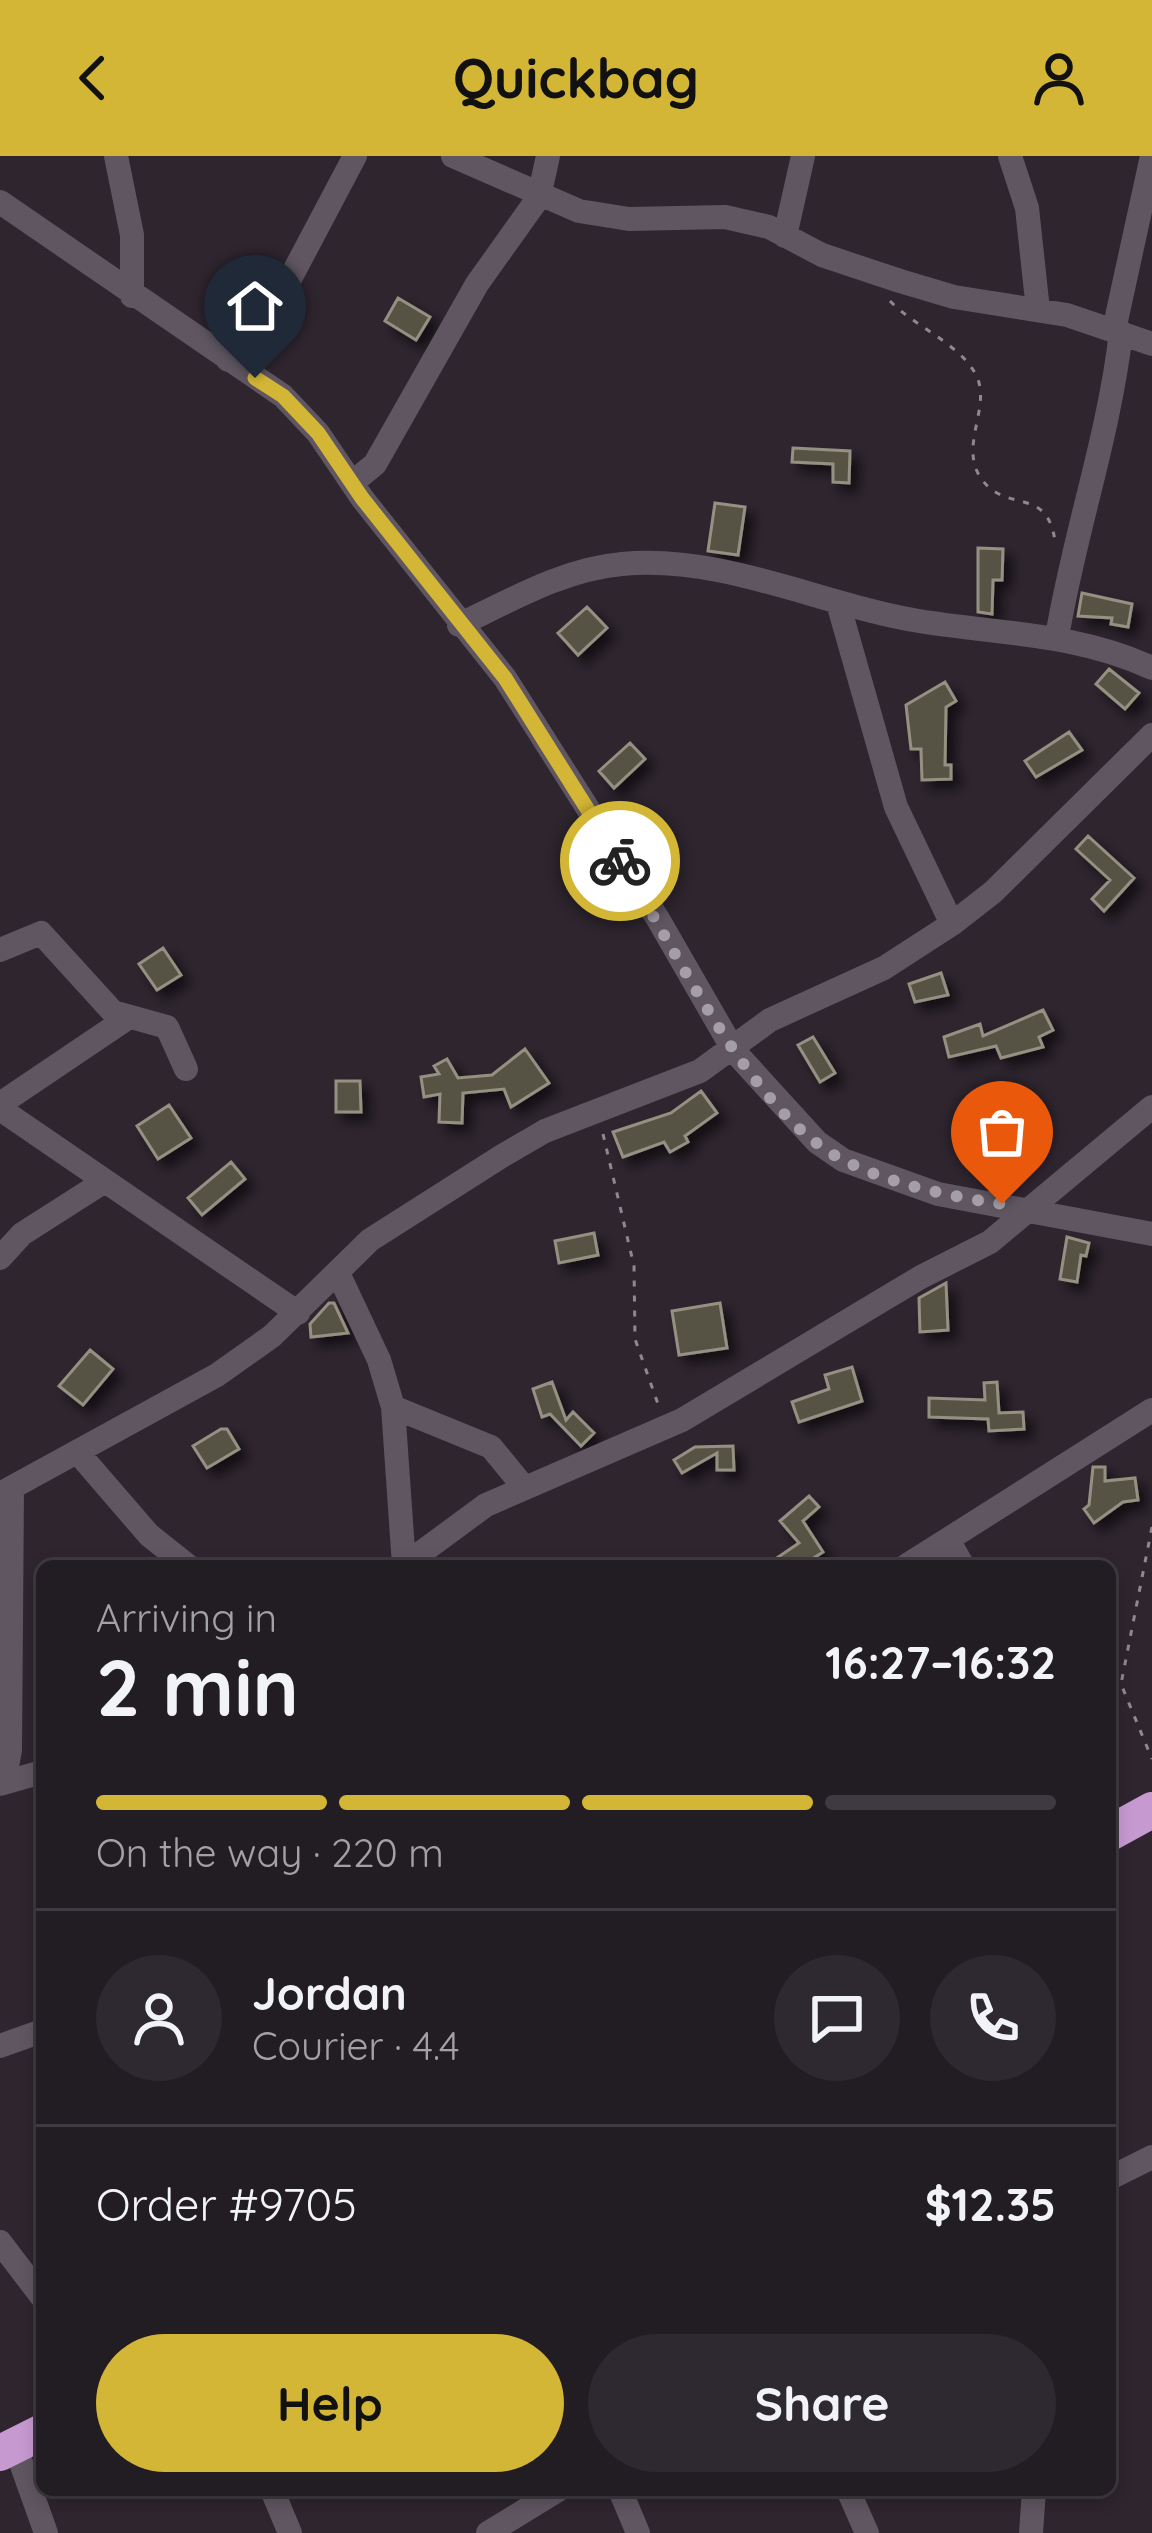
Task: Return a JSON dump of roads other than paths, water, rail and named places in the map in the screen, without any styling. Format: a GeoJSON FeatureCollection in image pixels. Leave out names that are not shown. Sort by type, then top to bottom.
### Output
{"type":"FeatureCollection","features":[{"type":"Feature","properties":{"kind":"highway"},"geometry":{"type":"LineString","coordinates":[[1116,1830],[1152,1810]]}},
{"type":"Feature","properties":{"kind":"street"},"geometry":{"type":"LineString","coordinates":[[116,156],[132,235],[132,296]]}},
{"type":"Feature","properties":{"kind":"street"},"geometry":{"type":"LineString","coordinates":[[228,360],[265,326],[355,156]]}},
{"type":"Feature","properties":{"kind":"street"},"geometry":{"type":"LineString","coordinates":[[453,156],[580,212],[629,219],[724,217],[954,297],[1038,310],[1152,344]]}},
{"type":"Feature","properties":{"kind":"street"},"geometry":{"type":"LineString","coordinates":[[352,483],[375,464],[477,284],[539,197],[548,156]]}},
{"type":"Feature","properties":{"kind":"street"},"geometry":{"type":"LineString","coordinates":[[785,236],[803,156]]}},
{"type":"Feature","properties":{"kind":"street"},"geometry":{"type":"LineString","coordinates":[[1010,156],[1027,208],[1038,310]]}},
{"type":"Feature","properties":{"kind":"street"},"geometry":{"type":"LineString","coordinates":[[1057,637],[1066,583],[1100,464],[1118,331],[1152,156]]}},
{"type":"Feature","properties":{"kind":"street"},"geometry":{"type":"LineString","coordinates":[[0,202],[283,396],[318,433],[459,625],[505,678],[658,919],[734,1051],[817,1142],[843,1160],[938,1194],[1152,1234]]}},
{"type":"Feature","properties":{"kind":"street"},"geometry":{"type":"LineString","coordinates":[[459,625],[572,574],[620,564],[675,563],[916,620],[1057,637],[1152,668]]}},
{"type":"Feature","properties":{"kind":"street"},"geometry":{"type":"LineString","coordinates":[[838,603],[896,807],[952,924]]}},
{"type":"Feature","properties":{"kind":"street"},"geometry":{"type":"LineString","coordinates":[[36,1774],[2,1784],[10,1750],[4,1490],[80,1455],[218,1375],[298,1313],[370,1240],[545,1131],[700,1071],[734,1051],[770,1020],[884,968],[952,924],[993,892],[1152,735]]}},
{"type":"Feature","properties":{"kind":"street"},"geometry":{"type":"LineString","coordinates":[[0,950],[41,933],[99,1001],[126,1019],[167,1027],[186,1069]]}},
{"type":"Feature","properties":{"kind":"street"},"geometry":{"type":"LineString","coordinates":[[126,1019],[0,1106],[298,1313]]}},
{"type":"Feature","properties":{"kind":"street"},"geometry":{"type":"LineString","coordinates":[[412,1560],[486,1505],[668,1426],[990,1242],[1152,1107]]}},
{"type":"Feature","properties":{"kind":"street"},"geometry":{"type":"LineString","coordinates":[[0,1258],[22,1234],[105,1180]]}},
{"type":"Feature","properties":{"kind":"street"},"geometry":{"type":"LineString","coordinates":[[338,1273],[379,1360],[393,1407],[404,1560]]}},
{"type":"Feature","properties":{"kind":"street"},"geometry":{"type":"LineString","coordinates":[[393,1407],[490,1447],[523,1486]]}},
{"type":"Feature","properties":{"kind":"street"},"geometry":{"type":"LineString","coordinates":[[916,1560],[1152,1410]]}},
{"type":"Feature","properties":{"kind":"street"},"geometry":{"type":"LineString","coordinates":[[80,1455],[149,1535],[180,1560]]}},
{"type":"Feature","properties":{"kind":"street"},"geometry":{"type":"LineString","coordinates":[[948,1540],[960,1560]]}},
{"type":"Feature","properties":{"kind":"street"},"geometry":{"type":"LineString","coordinates":[[0,2046],[36,2033]]}},
{"type":"Feature","properties":{"kind":"street"},"geometry":{"type":"LineString","coordinates":[[1116,2175],[1152,2157]]}},
{"type":"Feature","properties":{"kind":"street"},"geometry":{"type":"LineString","coordinates":[[0,2242],[36,2289]]}},
{"type":"Feature","properties":{"kind":"street"},"geometry":{"type":"LineString","coordinates":[[19,2444],[46,2533]]}},
{"type":"Feature","properties":{"kind":"street"},"geometry":{"type":"LineString","coordinates":[[275,2496],[290,2533]]}},
{"type":"Feature","properties":{"kind":"street"},"geometry":{"type":"LineString","coordinates":[[488,2533],[522,2524],[552,2496]]}},
{"type":"Feature","properties":{"kind":"street"},"geometry":{"type":"LineString","coordinates":[[623,2496],[638,2533]]}},
{"type":"Feature","properties":{"kind":"street"},"geometry":{"type":"LineString","coordinates":[[851,2496],[867,2533]]}},
{"type":"Feature","properties":{"kind":"street"},"geometry":{"type":"LineString","coordinates":[[1034,2496],[1036,2532]]}}]}
